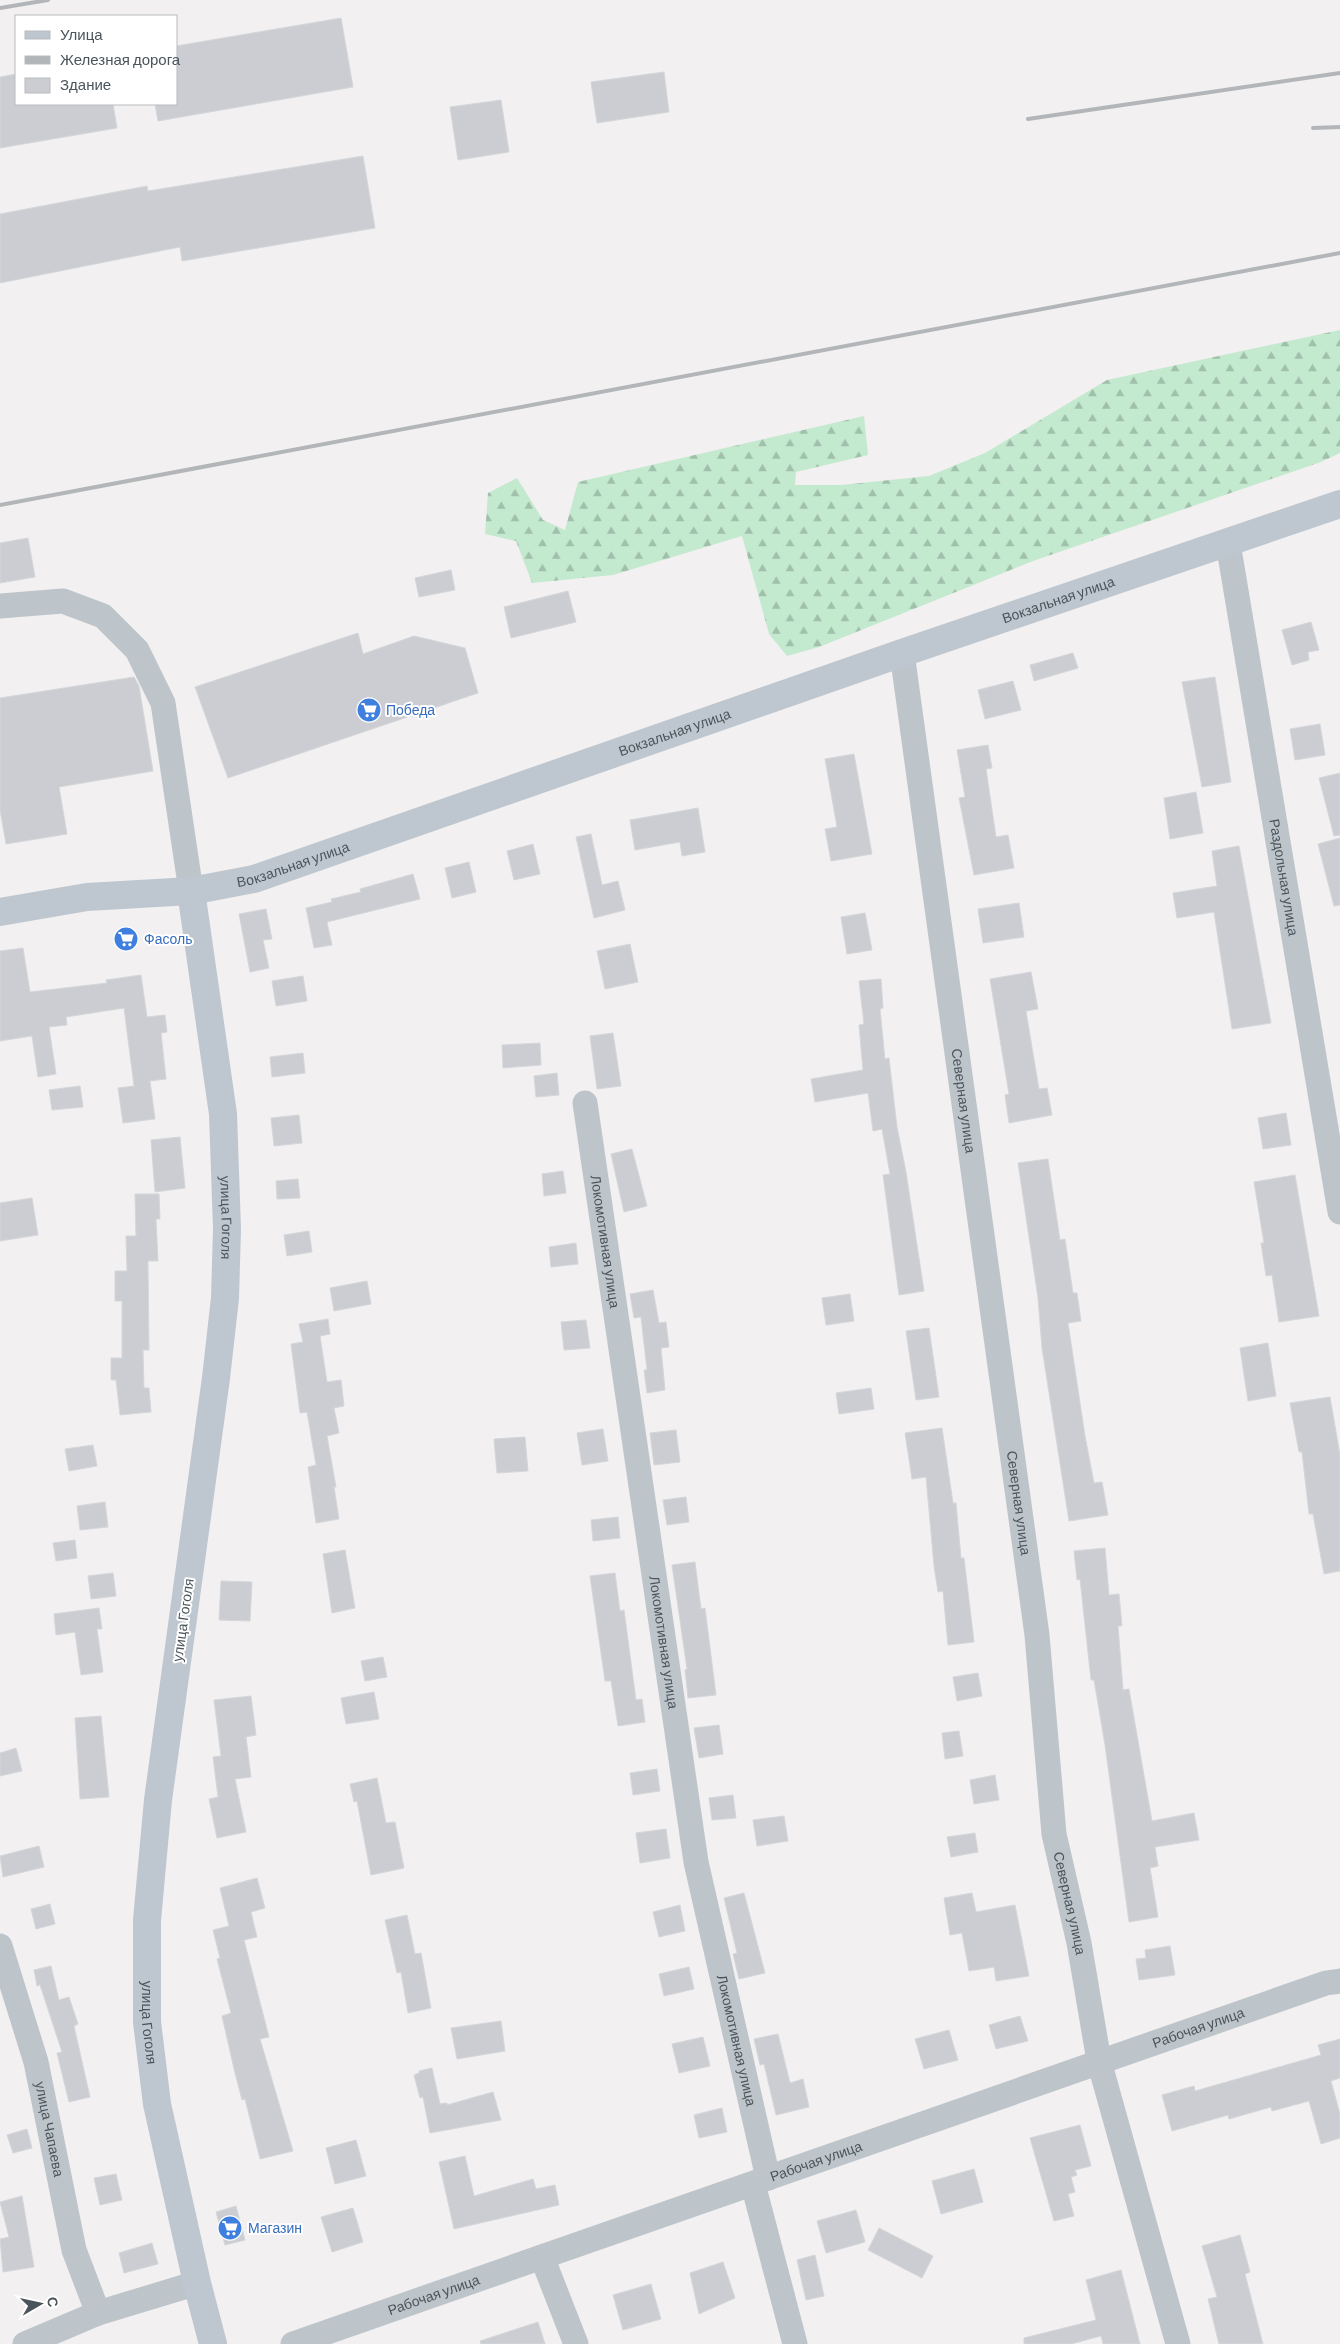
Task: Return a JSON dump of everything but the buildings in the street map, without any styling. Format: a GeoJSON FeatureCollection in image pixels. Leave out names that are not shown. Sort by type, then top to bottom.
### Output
{"type":"FeatureCollection","features":[{"type":"Feature","properties":{"kind":"main road","name":"Вокзальная улица"},"geometry":{"type":"LineString","coordinates":[[0,912],[87,897],[191,891],[254,879],[902,653],[1340,504]]}},
{"type":"Feature","properties":{"kind":"main road","name":"улица Гоголя"},"geometry":{"type":"LineString","coordinates":[[191,891],[224,1114],[227,1229],[224,1298],[215,1388],[158,1800],[147,1920],[147,2022],[157,2104],[213,2344]]}},
{"type":"Feature","properties":{"kind":"street","name":"Раздольная улица"},"geometry":{"type":"LineString","coordinates":[[1228,543],[1340,1212]]}},
{"type":"Feature","properties":{"kind":"street"},"geometry":{"type":"LineString","coordinates":[[0,606],[63,601],[103,616],[137,650],[163,703],[191,891]]}},
{"type":"Feature","properties":{"kind":"street","name":"Северная улица"},"geometry":{"type":"LineString","coordinates":[[902,653],[1037,1635],[1054,1834],[1080,1944],[1100,2061],[1178,2344]]}},
{"type":"Feature","properties":{"kind":"street","name":"Локомотивная улица"},"geometry":{"type":"LineString","coordinates":[[585,1103],[696,1862],[795,2344]]}},
{"type":"Feature","properties":{"kind":"street","name":"улица Чапаева"},"geometry":{"type":"LineString","coordinates":[[0,1946],[36,2062],[74,2250],[98,2312]]}},
{"type":"Feature","properties":{"kind":"street","name":"Рабочая улица"},"geometry":{"type":"LineString","coordinates":[[293,2344],[1326,1982],[1340,1980]]}},
{"type":"Feature","properties":{"kind":"street"},"geometry":{"type":"LineString","coordinates":[[542,2257],[576,2344]]}},
{"type":"Feature","properties":{"kind":"street"},"geometry":{"type":"LineString","coordinates":[[25,2344],[98,2312],[197,2282]]}},
{"type":"Feature","properties":{"kind":"green space"},"geometry":{"type":"Polygon","coordinates":[[[1340,330],[1340,453],[1321,462],[1033,561],[819,647],[787,656],[769,634],[742,536],[613,575],[532,583],[516,541],[485,534],[488,493],[517,478],[543,520],[565,530],[578,482],[864,416],[868,455],[796,472],[795,485],[841,485],[929,476],[985,453],[1107,380],[1340,330]]]}},
{"type":"Feature","properties":{"kind":"railway"},"geometry":{"type":"LineString","coordinates":[[0,8],[48,0]]}},
{"type":"Feature","properties":{"kind":"railway"},"geometry":{"type":"LineString","coordinates":[[1028,119],[1340,73]]}},
{"type":"Feature","properties":{"kind":"railway"},"geometry":{"type":"LineString","coordinates":[[1313,128],[1340,127]]}},
{"type":"Feature","properties":{"kind":"railway"},"geometry":{"type":"LineString","coordinates":[[0,505],[1340,253]]}},
{"type":"Feature","properties":{"kind":"place","name":"Победа"},"geometry":{"type":"Point","coordinates":[369,710]}},
{"type":"Feature","properties":{"kind":"place","name":"Фасоль"},"geometry":{"type":"Point","coordinates":[126,939]}},
{"type":"Feature","properties":{"kind":"place","name":"Магазин"},"geometry":{"type":"Point","coordinates":[230,2228]}}]}
